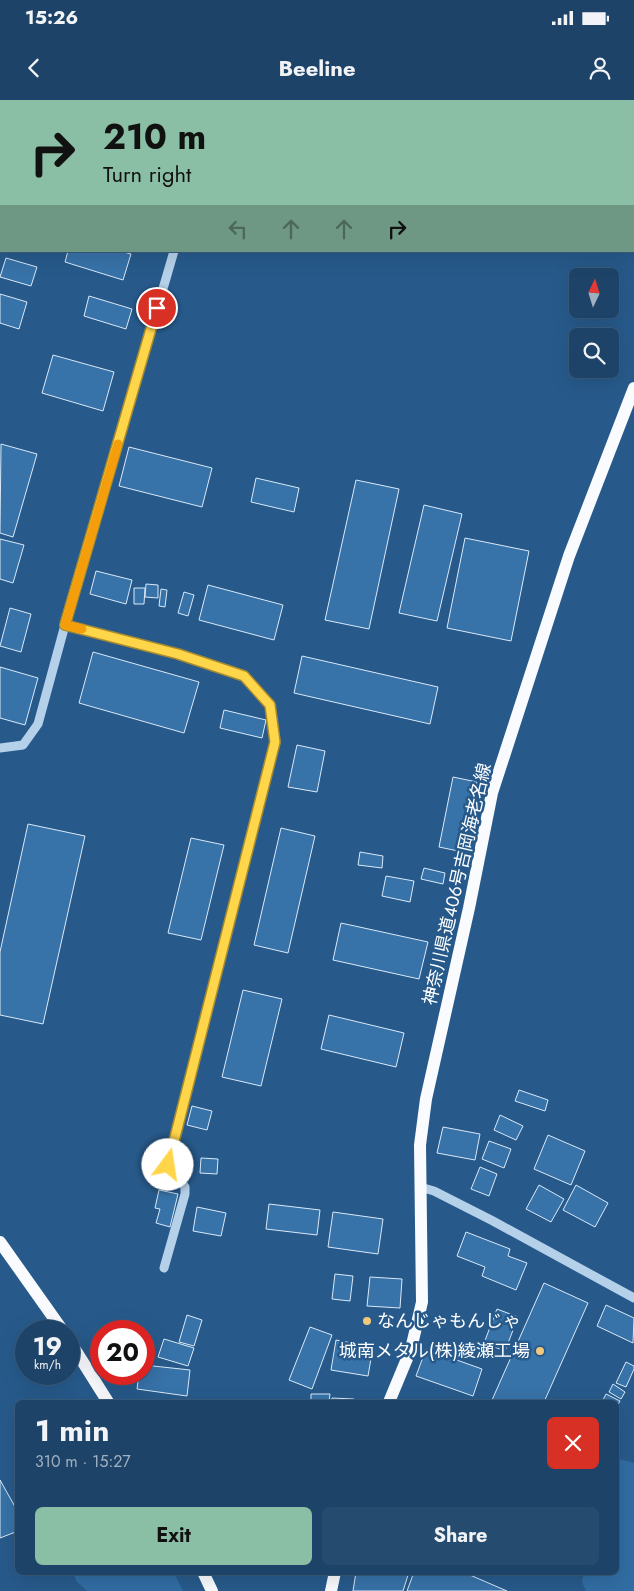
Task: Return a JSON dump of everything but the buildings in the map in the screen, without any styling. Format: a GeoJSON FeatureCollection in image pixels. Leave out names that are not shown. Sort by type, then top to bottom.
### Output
{"type":"FeatureCollection","features":[{"type":"Feature","properties":{"kind":"main road","name":"神奈川県道406号吉岡海老名線"},"geometry":{"type":"LineString","coordinates":[[390,1400],[410,1349],[422,1302],[420,1145],[426,1099],[469,908],[492,794],[569,556],[634,388]]}},
{"type":"Feature","properties":{"kind":"main road"},"geometry":{"type":"LineString","coordinates":[[0,1242],[55,1320]]}},
{"type":"Feature","properties":{"kind":"main road"},"geometry":{"type":"LineString","coordinates":[[80,1357],[107,1400]]}},
{"type":"Feature","properties":{"kind":"main road"},"geometry":{"type":"LineString","coordinates":[[204,1575],[212,1591]]}},
{"type":"Feature","properties":{"kind":"main road"},"geometry":{"type":"LineString","coordinates":[[331,1591],[335,1575]]}},
{"type":"Feature","properties":{"kind":"street"},"geometry":{"type":"LineString","coordinates":[[0,748],[23,745],[38,724],[174,252]]}},
{"type":"Feature","properties":{"kind":"street"},"geometry":{"type":"LineString","coordinates":[[65,625],[178,654],[244,676],[270,705],[275,742],[168,1165],[185,1187],[185,1194],[164,1268]]}},
{"type":"Feature","properties":{"kind":"street"},"geometry":{"type":"LineString","coordinates":[[420,1188],[434,1191],[493,1220],[634,1298]]}},
{"type":"Feature","properties":{"kind":"shaded area"},"geometry":{"type":"Polygon","coordinates":[[[619,1459],[634,1463],[634,1591],[586,1591],[582,1582],[584,1575],[619,1575],[619,1459]]]}},
{"type":"Feature","properties":{"kind":"shaded area"},"geometry":{"type":"Polygon","coordinates":[[[74,1575],[175,1575],[183,1591],[87,1591],[77,1582],[74,1575]]]}},
{"type":"Feature","properties":{"kind":"slow traffic"},"geometry":{"type":"LineString","coordinates":[[82,629],[65,625],[118,444]]}},
{"type":"Feature","properties":{"kind":"place","name":"なんじゃもんじゃ"},"geometry":{"type":"Point","coordinates":[367,1321]}},
{"type":"Feature","properties":{"kind":"place","name":"城南メタル(株)綾瀬工場"},"geometry":{"type":"Point","coordinates":[540,1351]}},
{"type":"Feature","properties":{"kind":"route"},"geometry":{"type":"LineString","coordinates":[[157,308],[65,625],[178,654],[244,676],[270,705],[275,742],[168,1165]]}}]}
